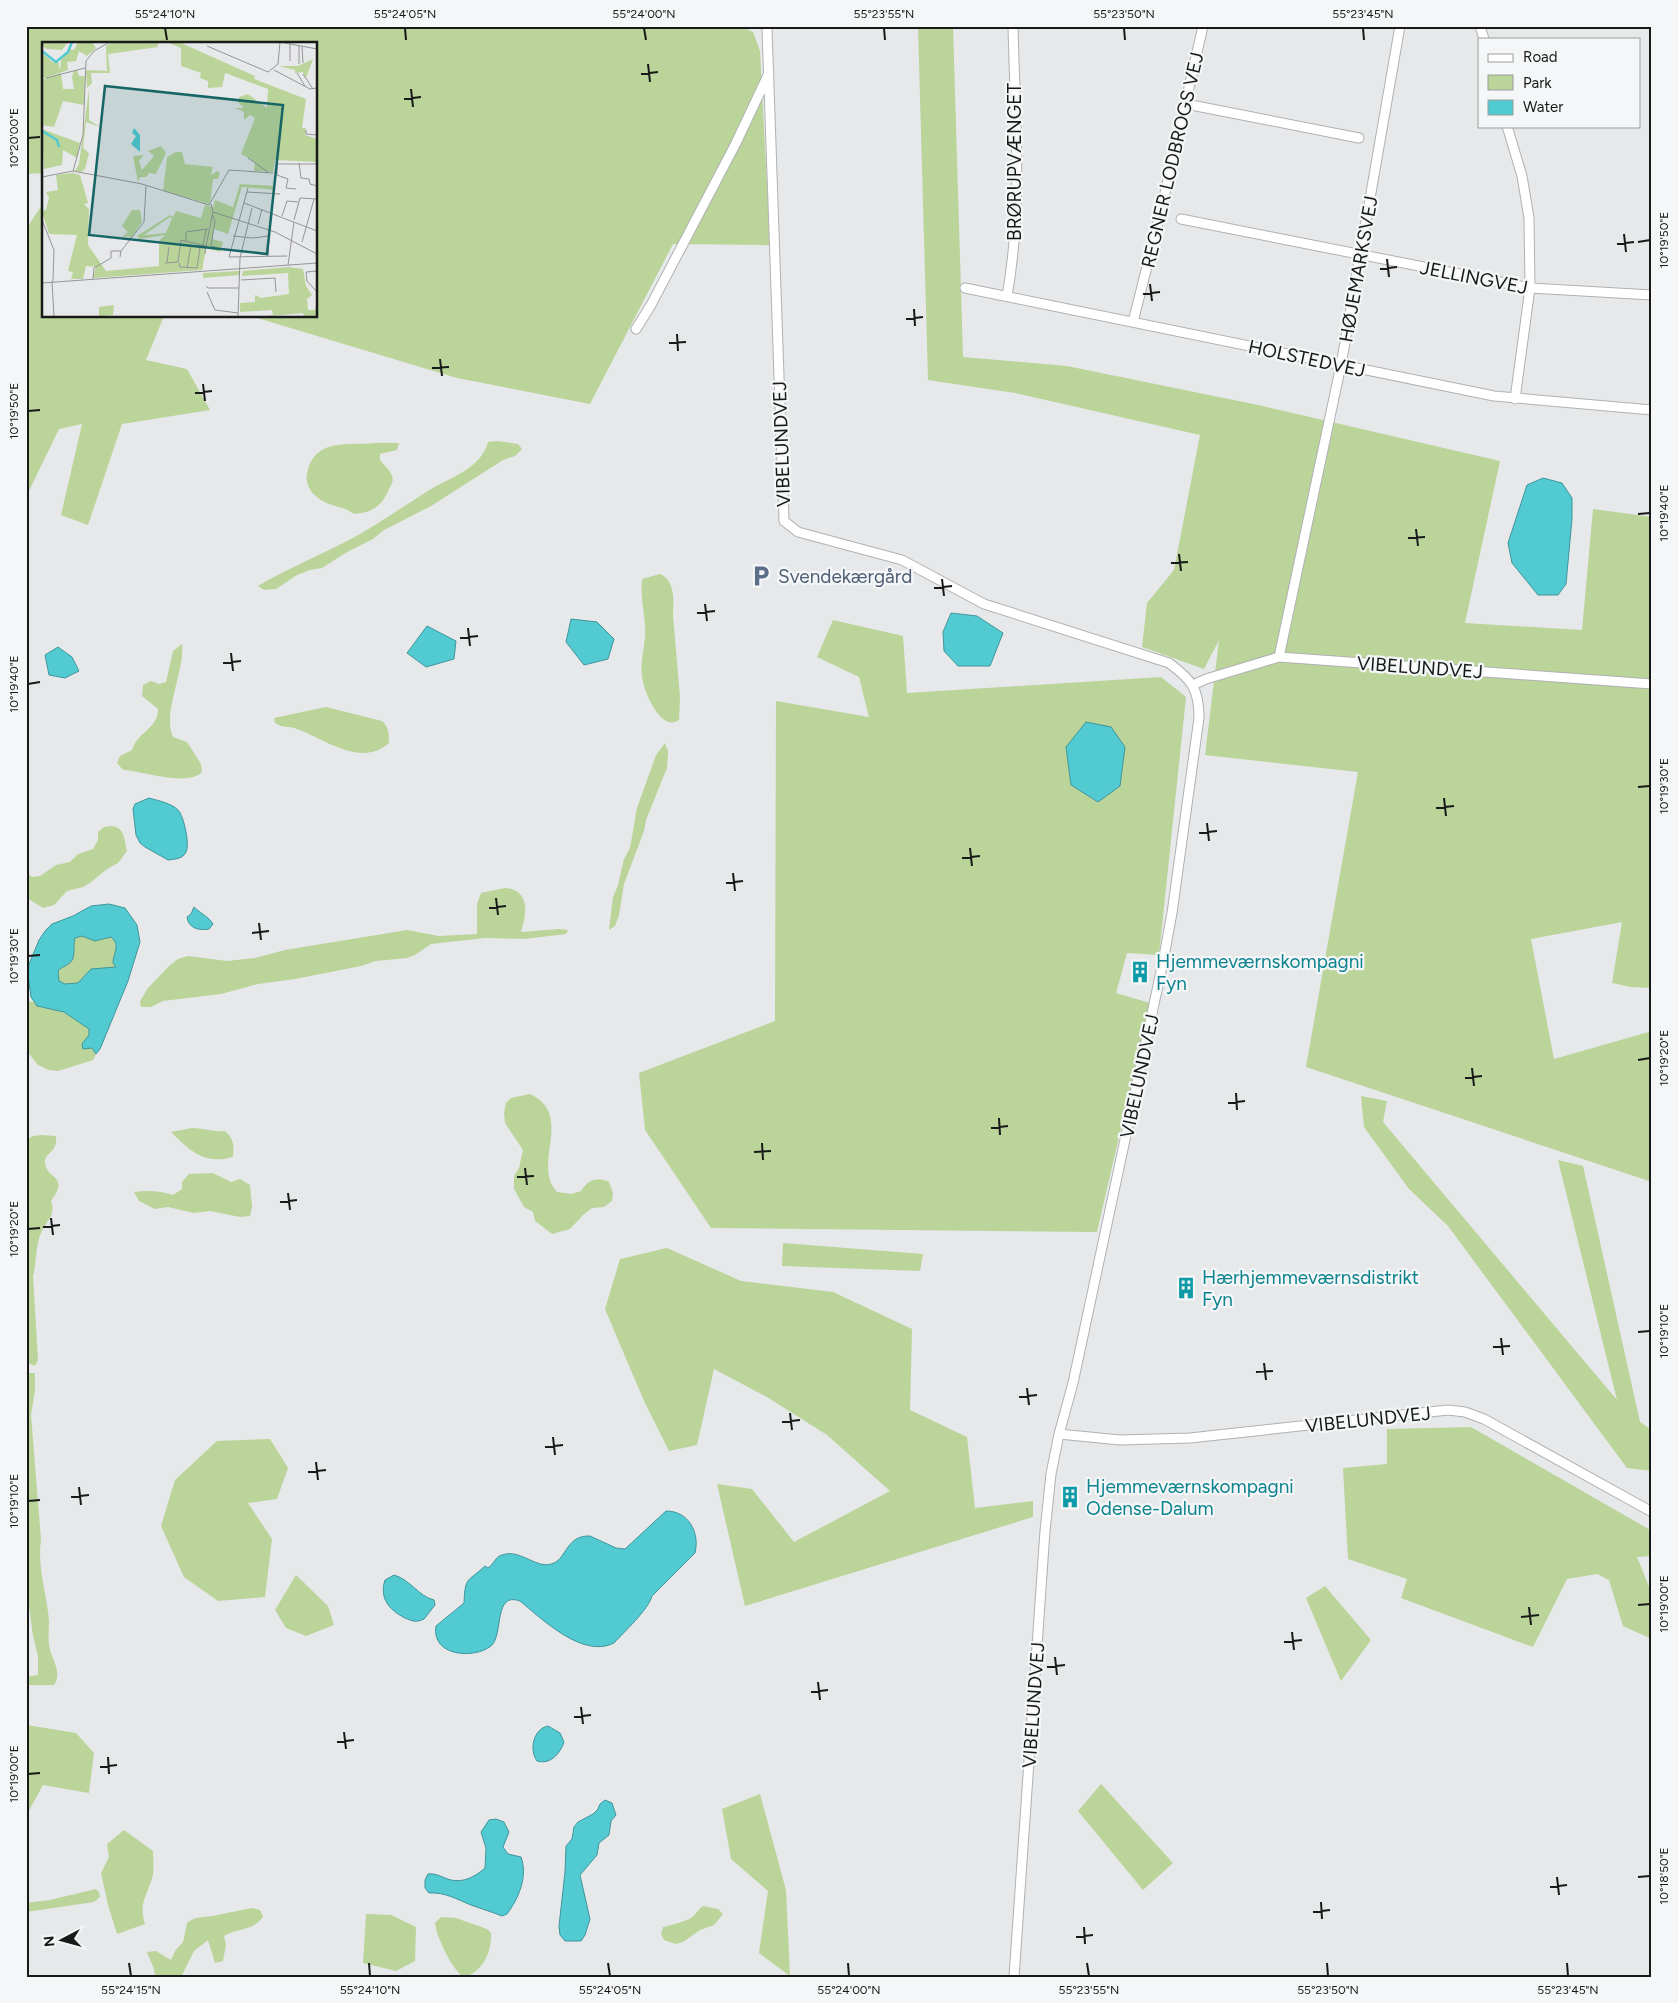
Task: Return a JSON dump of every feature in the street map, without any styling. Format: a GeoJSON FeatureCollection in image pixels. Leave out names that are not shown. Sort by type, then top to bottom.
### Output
{"type":"FeatureCollection","features":[{"type":"Feature","properties":{"kind":"street","name":"BRØRUPVÆNGET"},"geometry":{"type":"LineString","coordinates":[[1007,296],[1015,237],[1017,176],[1013,26]]}},
{"type":"Feature","properties":{"kind":"street","name":"REGNER LODBROGS VEJ"},"geometry":{"type":"LineString","coordinates":[[1134,322],[1203,26]]}},
{"type":"Feature","properties":{"kind":"street","name":"HØJEMARKSVEJ"},"geometry":{"type":"LineString","coordinates":[[1278,657],[1341,365],[1400,26]]}},
{"type":"Feature","properties":{"kind":"street"},"geometry":{"type":"LineString","coordinates":[[1480,26],[1484,38]]}},
{"type":"Feature","properties":{"kind":"street","name":"VIBELUNDVEJ"},"geometry":{"type":"LineString","coordinates":[[767,29],[770,71],[784,521],[798,532],[902,560],[984,604],[1169,663],[1184,674],[1193,685],[1199,700],[1199,718],[1164,954],[1073,1383],[1059,1434],[1051,1474],[1045,1530],[1014,1977]]}},
{"type":"Feature","properties":{"kind":"street","name":"VIBELUNDVEJ"},"geometry":{"type":"LineString","coordinates":[[636,329],[732,150],[770,71]]}},
{"type":"Feature","properties":{"kind":"street"},"geometry":{"type":"LineString","coordinates":[[1186,104],[1359,138]]}},
{"type":"Feature","properties":{"kind":"street"},"geometry":{"type":"LineString","coordinates":[[1508,128],[1522,176],[1529,218],[1530,288],[1515,399]]}},
{"type":"Feature","properties":{"kind":"street","name":"JELLINGVEJ"},"geometry":{"type":"LineString","coordinates":[[1181,219],[1530,288],[1652,295]]}},
{"type":"Feature","properties":{"kind":"street","name":"HOLSTEDVEJ"},"geometry":{"type":"LineString","coordinates":[[965,288],[1515,399],[1652,410]]}},
{"type":"Feature","properties":{"kind":"street","name":"VIBELUNDVEJ"},"geometry":{"type":"LineString","coordinates":[[1193,685],[1206,679],[1278,657],[1652,684]]}},
{"type":"Feature","properties":{"kind":"street","name":"VIBELUNDVEJ"},"geometry":{"type":"LineString","coordinates":[[1059,1434],[1120,1440],[1190,1438],[1448,1410],[1465,1412],[1484,1419],[1652,1512]]}},
{"type":"Feature","properties":{"kind":"green space"},"geometry":{"type":"Polygon","coordinates":[[[26,26],[740,26],[753,32],[760,51],[770,245],[673,244],[590,404],[457,378],[258,318],[318,318],[318,42],[42,42],[42,173],[26,174],[26,26]]]}},
{"type":"Feature","properties":{"kind":"green space"},"geometry":{"type":"Polygon","coordinates":[[[918,26],[953,26],[963,357],[1067,366],[1258,405],[1500,461],[1465,623],[1582,630],[1593,509],[1652,517],[1652,988],[1631,987],[1612,983],[1622,922],[1531,939],[1554,1059],[1652,1031],[1652,1182],[1306,1067],[1358,772],[1205,755],[1219,640],[1204,669],[1142,647],[1147,603],[1174,570],[1200,435],[1015,393],[928,380],[918,26]]]}},
{"type":"Feature","properties":{"kind":"green space"},"geometry":{"type":"Polygon","coordinates":[[[42,205],[42,318],[163,318],[146,360],[187,369],[210,410],[122,424],[88,525],[61,515],[82,424],[59,429],[26,497],[26,229],[42,205]]]}},
{"type":"Feature","properties":{"kind":"green space"},"geometry":{"type":"Polygon","coordinates":[[[497,441],[518,444],[522,449],[515,456],[503,460],[431,506],[384,530],[373,539],[347,552],[322,568],[297,575],[276,589],[264,590],[258,586],[360,534],[431,489],[465,471],[479,459],[488,442],[497,441]]]}},
{"type":"Feature","properties":{"kind":"green space"},"geometry":{"type":"Polygon","coordinates":[[[399,443],[397,450],[380,454],[380,460],[390,472],[393,480],[384,499],[376,507],[367,512],[354,514],[322,501],[312,492],[307,483],[307,474],[311,462],[317,454],[325,449],[344,444],[399,443]]]}},
{"type":"Feature","properties":{"kind":"green space"},"geometry":{"type":"Polygon","coordinates":[[[660,574],[669,581],[673,597],[680,697],[679,720],[672,722],[666,721],[649,700],[643,682],[642,671],[645,630],[642,579],[660,574]]]}},
{"type":"Feature","properties":{"kind":"green space"},"geometry":{"type":"Polygon","coordinates":[[[833,620],[903,636],[907,693],[1161,677],[1186,697],[1159,955],[1127,953],[1116,993],[1150,1003],[1097,1232],[711,1228],[645,1130],[639,1073],[775,1021],[776,701],[869,717],[859,677],[817,657],[833,620]]]}},
{"type":"Feature","properties":{"kind":"green space"},"geometry":{"type":"Polygon","coordinates":[[[182,644],[180,667],[170,716],[170,727],[173,737],[187,742],[201,764],[202,772],[187,778],[176,778],[123,770],[117,763],[120,756],[132,750],[157,716],[158,709],[142,696],[143,685],[151,681],[159,684],[166,682],[173,651],[182,644]]]}},
{"type":"Feature","properties":{"kind":"green space"},"geometry":{"type":"Polygon","coordinates":[[[326,707],[382,721],[389,734],[389,743],[378,750],[367,753],[355,752],[343,749],[297,729],[280,726],[275,723],[274,718],[326,707]]]}},
{"type":"Feature","properties":{"kind":"green space"},"geometry":{"type":"Polygon","coordinates":[[[665,743],[668,751],[667,768],[646,820],[644,831],[624,884],[619,915],[615,926],[609,930],[613,897],[624,859],[630,848],[637,808],[656,755],[665,743]]]}},
{"type":"Feature","properties":{"kind":"green space"},"geometry":{"type":"Polygon","coordinates":[[[112,826],[122,832],[127,851],[118,863],[83,887],[67,891],[54,905],[43,908],[27,898],[26,872],[32,877],[40,876],[56,865],[70,862],[78,854],[93,849],[98,840],[98,832],[104,827],[112,826]]]}},
{"type":"Feature","properties":{"kind":"green space"},"geometry":{"type":"Polygon","coordinates":[[[505,888],[519,893],[523,898],[525,917],[521,932],[558,929],[568,930],[566,934],[524,939],[485,938],[431,944],[407,958],[376,961],[361,966],[295,979],[258,984],[221,994],[163,1001],[151,1007],[141,1007],[140,1001],[148,988],[169,966],[178,959],[188,956],[227,961],[255,958],[285,950],[407,930],[439,936],[477,934],[477,904],[481,893],[505,888]]]}},
{"type":"Feature","properties":{"kind":"green space"},"geometry":{"type":"Polygon","coordinates":[[[82,936],[95,941],[111,937],[114,940],[117,952],[113,958],[116,967],[88,972],[78,983],[65,984],[59,981],[58,971],[72,960],[76,937],[82,936]]]}},
{"type":"Feature","properties":{"kind":"green space"},"geometry":{"type":"Polygon","coordinates":[[[26,1001],[63,1012],[89,1029],[88,1047],[92,1048],[96,1054],[93,1060],[58,1071],[49,1070],[38,1065],[26,1050],[26,1001]]]}},
{"type":"Feature","properties":{"kind":"green space"},"geometry":{"type":"Polygon","coordinates":[[[530,1094],[543,1103],[550,1114],[548,1168],[550,1181],[557,1192],[571,1194],[581,1191],[593,1180],[601,1179],[609,1182],[613,1193],[612,1201],[604,1207],[592,1208],[570,1229],[552,1234],[535,1221],[533,1212],[524,1207],[514,1189],[514,1176],[519,1168],[523,1150],[505,1123],[504,1113],[506,1103],[511,1098],[530,1094]]]}},
{"type":"Feature","properties":{"kind":"green space"},"geometry":{"type":"Polygon","coordinates":[[[1361,1096],[1387,1101],[1383,1122],[1617,1400],[1558,1160],[1583,1166],[1640,1422],[1652,1430],[1652,1471],[1627,1468],[1448,1226],[1409,1189],[1364,1127],[1361,1096]]]}},
{"type":"Feature","properties":{"kind":"green space"},"geometry":{"type":"Polygon","coordinates":[[[192,1128],[225,1131],[233,1143],[233,1157],[214,1159],[198,1155],[171,1132],[192,1128]]]}},
{"type":"Feature","properties":{"kind":"green space"},"geometry":{"type":"Polygon","coordinates":[[[33,1136],[56,1136],[55,1146],[45,1159],[45,1163],[49,1172],[58,1182],[58,1186],[51,1201],[52,1214],[39,1238],[33,1276],[38,1360],[35,1366],[28,1363],[26,1359],[26,1140],[33,1136]]]}},
{"type":"Feature","properties":{"kind":"green space"},"geometry":{"type":"Polygon","coordinates":[[[213,1173],[231,1182],[240,1179],[250,1185],[252,1207],[250,1216],[240,1217],[210,1211],[194,1213],[168,1207],[155,1209],[139,1201],[134,1192],[154,1191],[173,1195],[182,1189],[182,1182],[189,1174],[213,1173]]]}},
{"type":"Feature","properties":{"kind":"green space"},"geometry":{"type":"Polygon","coordinates":[[[783,1243],[923,1254],[920,1271],[782,1266],[783,1243]]]}},
{"type":"Feature","properties":{"kind":"green space"},"geometry":{"type":"Polygon","coordinates":[[[667,1248],[741,1281],[833,1292],[912,1329],[910,1410],[967,1437],[975,1508],[1033,1501],[1033,1517],[745,1606],[717,1484],[752,1489],[794,1542],[890,1491],[827,1435],[767,1397],[714,1369],[697,1445],[669,1451],[644,1401],[605,1309],[620,1259],[667,1248]]]}},
{"type":"Feature","properties":{"kind":"green space"},"geometry":{"type":"Polygon","coordinates":[[[26,1373],[35,1373],[35,1390],[31,1415],[41,1540],[41,1571],[48,1611],[49,1645],[57,1670],[54,1685],[26,1685],[26,1677],[38,1675],[38,1656],[33,1636],[26,1583],[26,1373]]]}},
{"type":"Feature","properties":{"kind":"green space"},"geometry":{"type":"Polygon","coordinates":[[[1471,1427],[1652,1531],[1652,1556],[1637,1557],[1652,1594],[1652,1639],[1623,1626],[1609,1580],[1597,1574],[1567,1579],[1533,1647],[1401,1598],[1407,1579],[1348,1559],[1343,1468],[1387,1464],[1387,1429],[1471,1427]]]}},
{"type":"Feature","properties":{"kind":"green space"},"geometry":{"type":"Polygon","coordinates":[[[270,1439],[288,1468],[277,1499],[248,1503],[272,1539],[265,1597],[218,1601],[184,1577],[161,1526],[175,1480],[217,1441],[270,1439]]]}},
{"type":"Feature","properties":{"kind":"green space"},"geometry":{"type":"Polygon","coordinates":[[[296,1575],[328,1606],[334,1625],[306,1636],[286,1628],[275,1610],[296,1575]]]}},
{"type":"Feature","properties":{"kind":"green space"},"geometry":{"type":"Polygon","coordinates":[[[1325,1586],[1371,1640],[1341,1681],[1306,1598],[1325,1586]]]}},
{"type":"Feature","properties":{"kind":"green space"},"geometry":{"type":"Polygon","coordinates":[[[27,1725],[76,1733],[94,1753],[89,1793],[43,1785],[26,1816],[27,1725]]]}},
{"type":"Feature","properties":{"kind":"green space"},"geometry":{"type":"Polygon","coordinates":[[[1101,1784],[1173,1863],[1143,1890],[1078,1811],[1101,1784]]]}},
{"type":"Feature","properties":{"kind":"green space"},"geometry":{"type":"Polygon","coordinates":[[[760,1794],[786,1890],[790,1976],[759,1953],[768,1891],[731,1859],[722,1809],[760,1794]]]}},
{"type":"Feature","properties":{"kind":"green space"},"geometry":{"type":"Polygon","coordinates":[[[124,1830],[153,1851],[153,1872],[143,1904],[145,1924],[117,1934],[101,1873],[109,1857],[107,1844],[124,1830]]]}},
{"type":"Feature","properties":{"kind":"green space"},"geometry":{"type":"Polygon","coordinates":[[[96,1889],[100,1897],[94,1902],[26,1912],[26,1903],[50,1900],[96,1889]]]}},
{"type":"Feature","properties":{"kind":"green space"},"geometry":{"type":"Polygon","coordinates":[[[703,1906],[718,1909],[723,1914],[714,1925],[700,1930],[683,1942],[676,1944],[664,1940],[661,1934],[663,1927],[691,1918],[703,1906]]]}},
{"type":"Feature","properties":{"kind":"green space"},"geometry":{"type":"Polygon","coordinates":[[[252,1908],[260,1910],[263,1917],[259,1922],[250,1927],[224,1936],[226,1945],[223,1961],[215,1963],[208,1940],[194,1951],[181,1977],[155,1977],[147,1952],[156,1951],[171,1960],[175,1951],[183,1942],[187,1923],[191,1920],[252,1908]]]}},
{"type":"Feature","properties":{"kind":"green space"},"geometry":{"type":"Polygon","coordinates":[[[366,1914],[391,1915],[416,1927],[415,1961],[396,1971],[363,1963],[366,1914]]]}},
{"type":"Feature","properties":{"kind":"green space"},"geometry":{"type":"Polygon","coordinates":[[[441,1917],[456,1918],[487,1929],[491,1933],[490,1947],[485,1960],[470,1975],[463,1977],[445,1952],[435,1923],[441,1917]]]}},
{"type":"Feature","properties":{"kind":"water"},"geometry":{"type":"Polygon","coordinates":[[[1543,478],[1562,483],[1572,498],[1566,584],[1558,595],[1538,595],[1512,563],[1508,543],[1527,485],[1543,478]]]}},
{"type":"Feature","properties":{"kind":"water"},"geometry":{"type":"Polygon","coordinates":[[[951,613],[977,616],[1003,633],[990,666],[958,666],[944,651],[943,632],[951,613]]]}},
{"type":"Feature","properties":{"kind":"water"},"geometry":{"type":"Polygon","coordinates":[[[571,619],[597,622],[614,639],[608,659],[584,665],[566,642],[571,619]]]}},
{"type":"Feature","properties":{"kind":"water"},"geometry":{"type":"Polygon","coordinates":[[[427,626],[456,641],[454,659],[426,667],[407,653],[427,626]]]}},
{"type":"Feature","properties":{"kind":"water"},"geometry":{"type":"Polygon","coordinates":[[[58,647],[72,657],[79,671],[65,678],[49,675],[45,655],[58,647]]]}},
{"type":"Feature","properties":{"kind":"water"},"geometry":{"type":"Polygon","coordinates":[[[1086,722],[1111,727],[1125,747],[1120,786],[1098,802],[1071,785],[1066,747],[1086,722]]]}},
{"type":"Feature","properties":{"kind":"water"},"geometry":{"type":"Polygon","coordinates":[[[149,798],[165,802],[180,813],[187,837],[186,852],[181,857],[168,860],[140,843],[136,835],[133,809],[135,804],[149,798]]]}},
{"type":"Feature","properties":{"kind":"water"},"geometry":{"type":"Polygon","coordinates":[[[109,904],[125,908],[137,925],[140,942],[128,981],[100,1049],[96,1054],[92,1048],[83,1049],[82,1044],[89,1035],[89,1029],[64,1012],[37,1006],[31,997],[28,976],[29,964],[45,931],[52,924],[73,916],[91,906],[109,904]],[[82,936],[75,938],[73,958],[58,971],[59,981],[65,984],[78,983],[91,969],[116,967],[113,963],[116,947],[114,940],[111,937],[95,941],[82,936]]]}},
{"type":"Feature","properties":{"kind":"water"},"geometry":{"type":"Polygon","coordinates":[[[194,907],[213,924],[209,929],[201,930],[189,924],[187,917],[191,914],[194,907]]]}},
{"type":"Feature","properties":{"kind":"water"},"geometry":{"type":"Polygon","coordinates":[[[666,1511],[681,1515],[691,1524],[696,1538],[695,1553],[652,1596],[641,1614],[614,1643],[602,1647],[589,1646],[576,1641],[551,1626],[520,1601],[512,1600],[506,1602],[502,1608],[495,1640],[491,1646],[475,1653],[465,1654],[447,1649],[440,1644],[436,1636],[436,1626],[464,1603],[465,1588],[468,1580],[485,1566],[488,1568],[492,1565],[500,1556],[516,1554],[548,1565],[558,1560],[576,1539],[590,1536],[616,1548],[625,1549],[666,1511]]]}},
{"type":"Feature","properties":{"kind":"water"},"geometry":{"type":"Polygon","coordinates":[[[394,1575],[405,1580],[423,1595],[434,1600],[435,1605],[424,1619],[414,1621],[405,1618],[394,1611],[387,1603],[384,1598],[383,1586],[385,1580],[394,1575]]]}},
{"type":"Feature","properties":{"kind":"water"},"geometry":{"type":"Polygon","coordinates":[[[548,1726],[560,1733],[564,1742],[554,1758],[542,1762],[537,1761],[533,1751],[534,1740],[539,1731],[548,1726]]]}},
{"type":"Feature","properties":{"kind":"water"},"geometry":{"type":"Polygon","coordinates":[[[605,1800],[612,1803],[616,1815],[611,1821],[609,1835],[599,1843],[597,1855],[580,1875],[590,1919],[581,1941],[565,1941],[560,1935],[559,1926],[566,1846],[572,1839],[574,1827],[578,1822],[593,1814],[605,1800]]]}},
{"type":"Feature","properties":{"kind":"water"},"geometry":{"type":"Polygon","coordinates":[[[496,1819],[504,1822],[509,1832],[503,1847],[508,1854],[521,1857],[523,1864],[523,1879],[519,1894],[507,1914],[502,1916],[455,1898],[429,1893],[425,1888],[425,1880],[428,1874],[461,1881],[474,1876],[485,1868],[486,1848],[481,1832],[489,1820],[496,1819]]]}},
{"type":"Feature","properties":{"kind":"place","name":"Svendekærgård"},"geometry":{"type":"Point","coordinates":[761,576]}},
{"type":"Feature","properties":{"kind":"place","name":"Hjemmeværnskompagni Fyn"},"geometry":{"type":"Point","coordinates":[1140,972]}},
{"type":"Feature","properties":{"kind":"place","name":"Hærhjemmeværnsdistrikt Fyn"},"geometry":{"type":"Point","coordinates":[1186,1288]}},
{"type":"Feature","properties":{"kind":"place","name":"Hjemmeværnskompagni Odense-Dalum"},"geometry":{"type":"Point","coordinates":[1070,1497]}}]}
